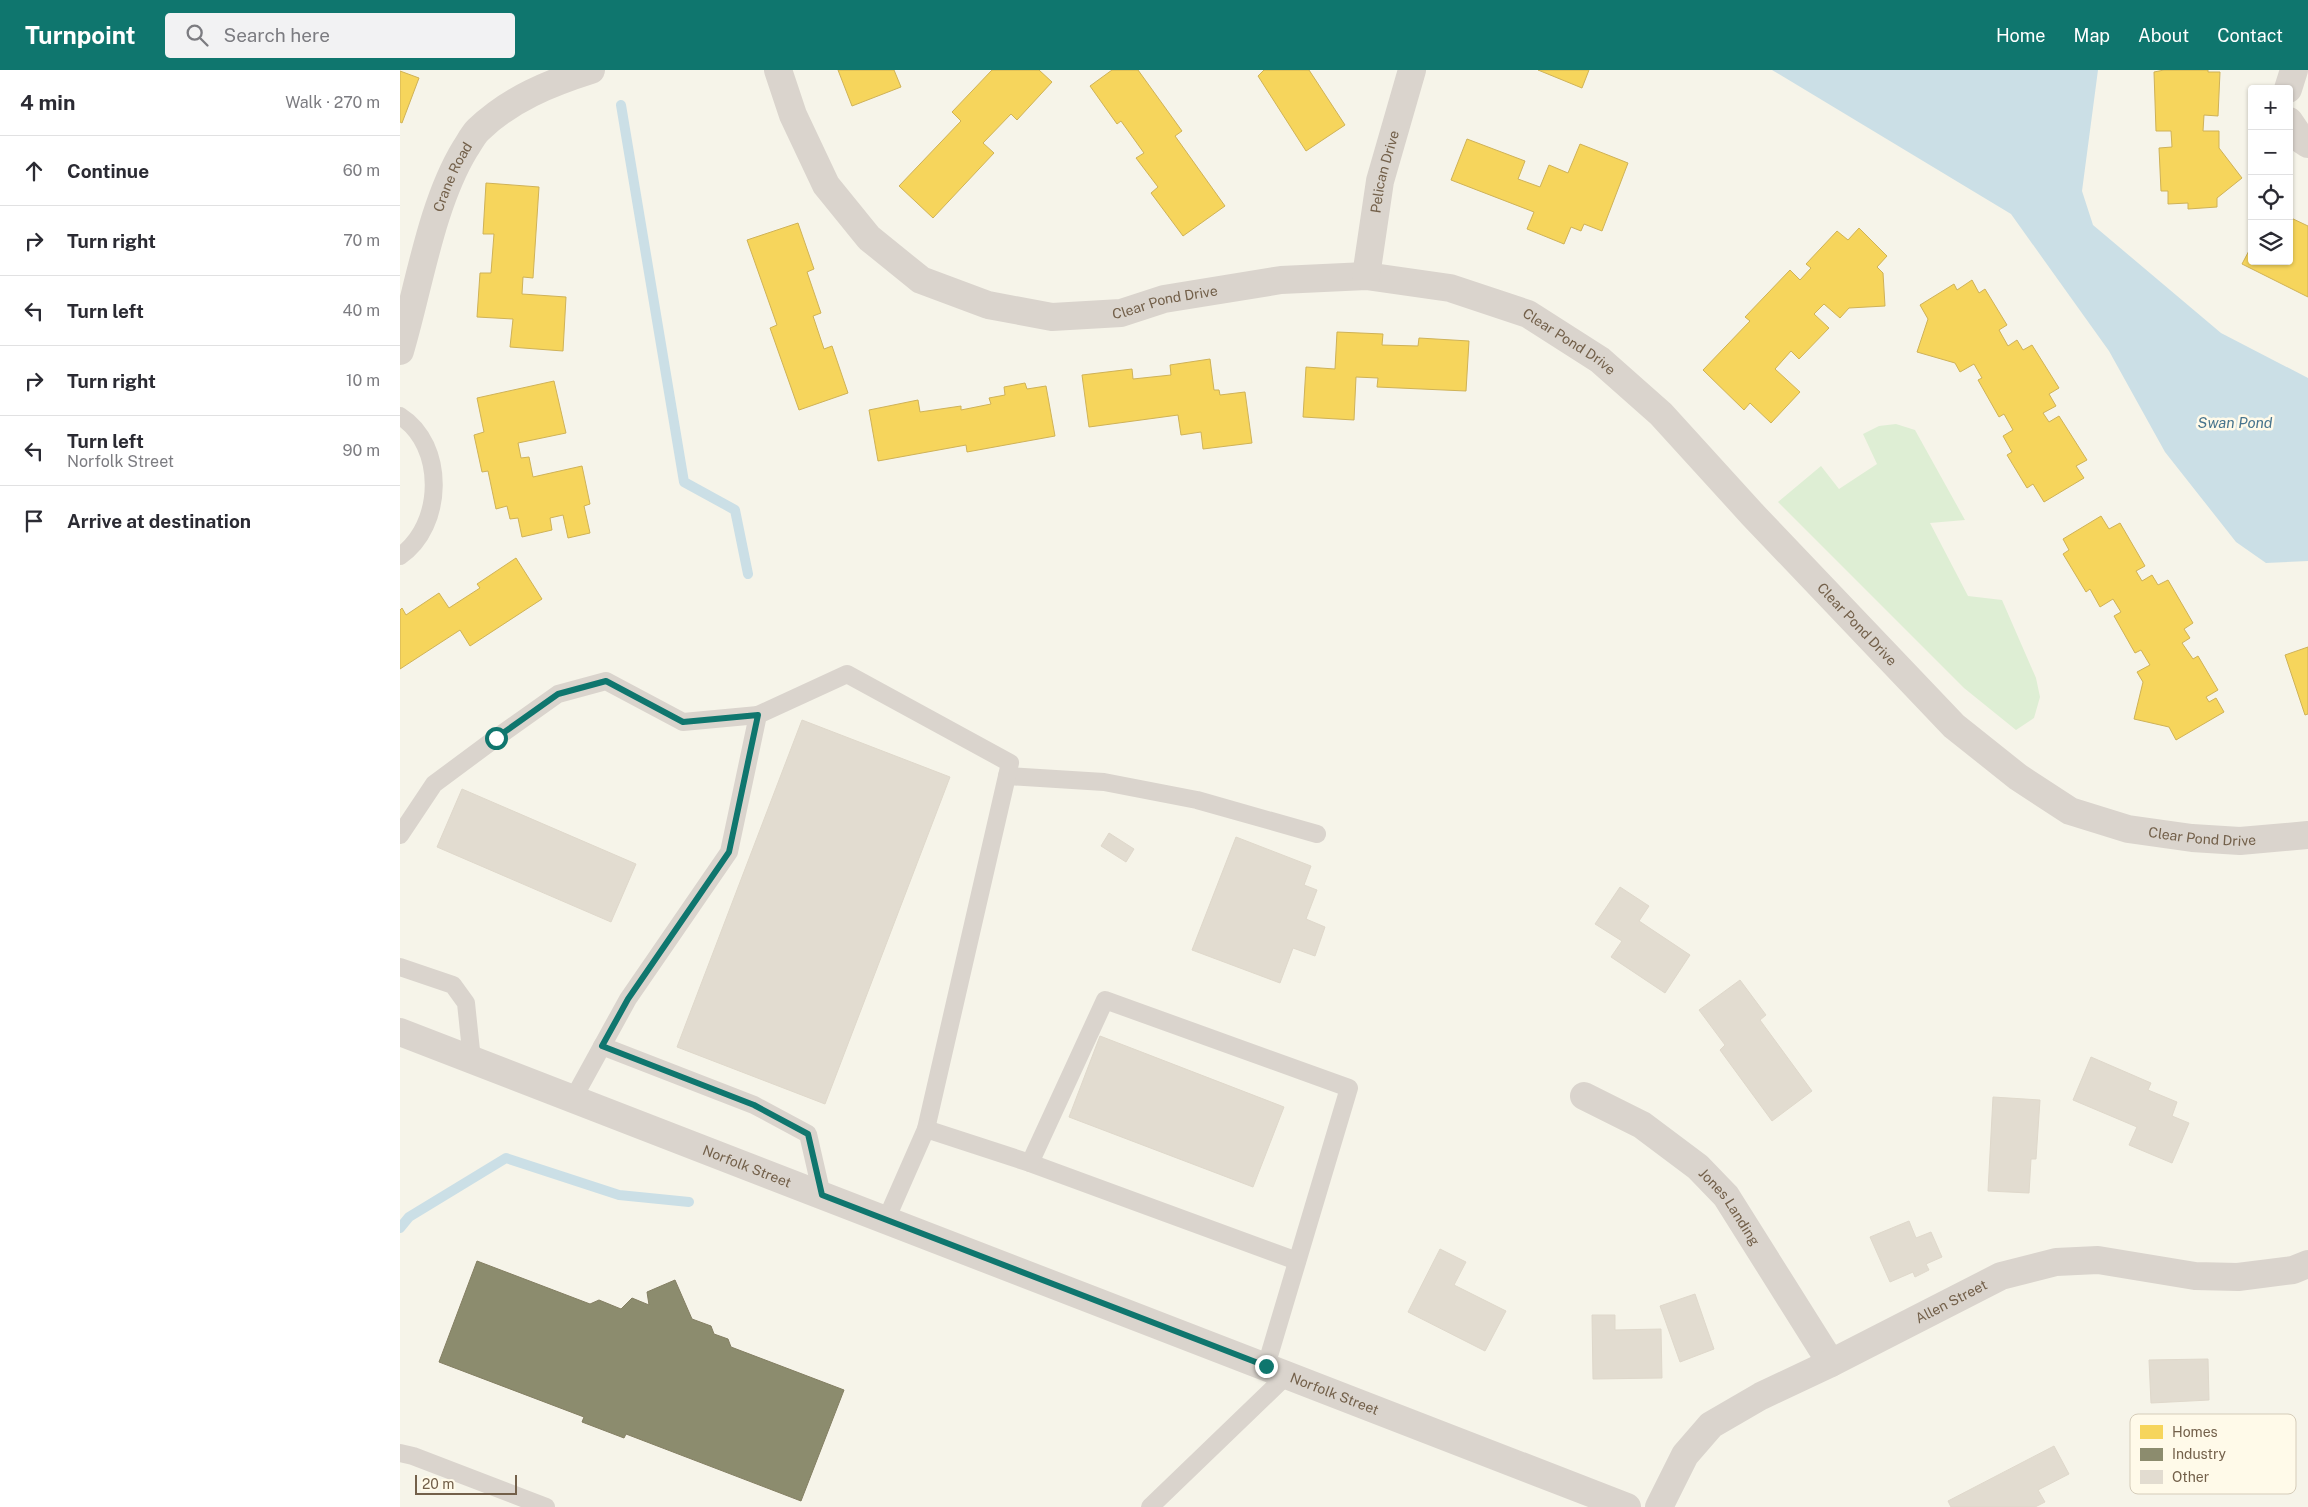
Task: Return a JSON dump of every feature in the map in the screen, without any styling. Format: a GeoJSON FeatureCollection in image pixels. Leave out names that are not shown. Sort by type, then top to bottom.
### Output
{"type":"FeatureCollection","features":[{"type":"Feature","properties":{"kind":"street","name":"Crane Road"},"geometry":{"type":"LineString","coordinates":[[400,351],[441,199],[458,162],[477,131],[509,104],[557,81],[591,70]]}},
{"type":"Feature","properties":{"kind":"street","name":"Clear Pond Drive"},"geometry":{"type":"LineString","coordinates":[[778,70],[793,115],[826,185],[869,238],[921,280],[988,305],[1052,317],[1121,313],[1164,299],[1281,280],[1366,276],[1450,288],[1528,314],[1600,360],[1661,414],[1752,514],[1954,726],[2018,777],[2070,811],[2128,829],[2192,838],[2240,841],[2308,836]]}},
{"type":"Feature","properties":{"kind":"street"},"geometry":{"type":"LineString","coordinates":[[2289,85],[2294,70]]}},
{"type":"Feature","properties":{"kind":"street","name":"Pelican Drive"},"geometry":{"type":"LineString","coordinates":[[1366,276],[1380,181],[1406,73]]}},
{"type":"Feature","properties":{"kind":"street"},"geometry":{"type":"LineString","coordinates":[[2293,126],[2302,140],[2308,144]]}},
{"type":"Feature","properties":{"kind":"street","name":"Norfolk Street"},"geometry":{"type":"LineString","coordinates":[[400,1032],[1627,1507]]}},
{"type":"Feature","properties":{"kind":"street","name":"Jones Landing"},"geometry":{"type":"LineString","coordinates":[[1584,1096],[1642,1125],[1704,1173],[1726,1196],[1832,1363]]}},
{"type":"Feature","properties":{"kind":"street","name":"Allen Street"},"geometry":{"type":"LineString","coordinates":[[1659,1507],[1685,1455],[1711,1425],[1761,1396],[1832,1363],[2001,1276],[2056,1262],[2098,1260],[2195,1276],[2238,1277],[2293,1270],[2308,1264]]}},
{"type":"Feature","properties":{"kind":"lane"},"geometry":{"type":"LineString","coordinates":[[400,416],[422,440],[432,467],[434,496],[426,526],[407,551],[400,556]]}},
{"type":"Feature","properties":{"kind":"lane"},"geometry":{"type":"LineString","coordinates":[[400,835],[434,784],[558,694],[606,681],[683,722],[758,715],[847,674],[1010,763],[926,1129],[886,1220]]}},
{"type":"Feature","properties":{"kind":"lane"},"geometry":{"type":"LineString","coordinates":[[573,1099],[628,999],[729,852],[758,715]]}},
{"type":"Feature","properties":{"kind":"lane"},"geometry":{"type":"LineString","coordinates":[[1007,776],[1104,782],[1197,800],[1316,834]]}},
{"type":"Feature","properties":{"kind":"lane"},"geometry":{"type":"LineString","coordinates":[[400,967],[453,985],[466,1003],[472,1060]]}},
{"type":"Feature","properties":{"kind":"lane"},"geometry":{"type":"LineString","coordinates":[[1030,1163],[1106,1000],[1349,1088],[1297,1261],[1276,1370],[1150,1507]]}},
{"type":"Feature","properties":{"kind":"lane"},"geometry":{"type":"LineString","coordinates":[[602,1046],[754,1105],[808,1134],[822,1195]]}},
{"type":"Feature","properties":{"kind":"lane"},"geometry":{"type":"LineString","coordinates":[[926,1129],[1030,1163],[1297,1261]]}},
{"type":"Feature","properties":{"kind":"lane"},"geometry":{"type":"LineString","coordinates":[[400,1453],[413,1456],[546,1507]]}},
{"type":"Feature","properties":{"kind":"green space"},"geometry":{"type":"Polygon","coordinates":[[[1896,424],[1915,430],[1965,520],[1930,523],[1968,596],[2002,600],[2036,678],[2040,697],[2034,718],[2016,730],[1964,688],[1778,502],[1821,466],[1839,489],[1877,464],[1863,434],[1879,426],[1896,424]]]}},
{"type":"Feature","properties":{"kind":"water","name":"Swan Pond"},"geometry":{"type":"Polygon","coordinates":[[[1772,70],[2098,70],[2082,191],[2093,225],[2221,333],[2308,378],[2308,561],[2266,563],[2236,542],[2165,452],[2109,351],[2011,214],[1772,70]]]}},
{"type":"Feature","properties":{"kind":"building: Homes"},"geometry":{"type":"Polygon","coordinates":[[[838,70],[894,70],[901,87],[852,106],[838,70]]]}},
{"type":"Feature","properties":{"kind":"building: Homes"},"geometry":{"type":"Polygon","coordinates":[[[992,70],[1039,70],[1052,82],[1017,120],[1011,114],[983,143],[994,153],[933,218],[899,186],[961,121],[952,112],[992,70]]]}},
{"type":"Feature","properties":{"kind":"building: Homes"},"geometry":{"type":"Polygon","coordinates":[[[1112,70],[1138,70],[1182,131],[1175,136],[1225,206],[1183,236],[1151,193],[1158,187],[1136,158],[1144,153],[1121,121],[1117,124],[1090,86],[1112,70]]]}},
{"type":"Feature","properties":{"kind":"building: Homes"},"geometry":{"type":"Polygon","coordinates":[[[1264,70],[1309,70],[1345,125],[1306,151],[1258,76],[1264,70]]]}},
{"type":"Feature","properties":{"kind":"building: Homes"},"geometry":{"type":"Polygon","coordinates":[[[1538,70],[1589,70],[1582,88],[1538,70]]]}},
{"type":"Feature","properties":{"kind":"building: Homes"},"geometry":{"type":"Polygon","coordinates":[[[2164,70],[2208,70],[2208,72],[2220,72],[2218,116],[2204,115],[2203,131],[2219,131],[2219,148],[2242,178],[2217,198],[2217,207],[2188,209],[2188,203],[2168,204],[2168,191],[2161,191],[2159,148],[2172,147],[2171,131],[2156,131],[2154,72],[2164,70]]]}},
{"type":"Feature","properties":{"kind":"building: Homes"},"geometry":{"type":"Polygon","coordinates":[[[400,71],[419,78],[402,123],[400,122],[400,71]]]}},
{"type":"Feature","properties":{"kind":"building: Homes"},"geometry":{"type":"Polygon","coordinates":[[[1467,139],[1525,161],[1518,179],[1540,187],[1549,165],[1568,173],[1580,144],[1628,163],[1602,231],[1584,224],[1581,231],[1571,227],[1564,244],[1527,229],[1534,212],[1451,180],[1467,139]]]}},
{"type":"Feature","properties":{"kind":"building: Homes"},"geometry":{"type":"Polygon","coordinates":[[[486,183],[539,187],[533,278],[523,277],[522,294],[566,297],[563,351],[510,347],[513,319],[477,317],[480,273],[491,273],[494,234],[483,234],[486,183]]]}},
{"type":"Feature","properties":{"kind":"building: Homes"},"geometry":{"type":"Polygon","coordinates":[[[2293,219],[2308,226],[2308,297],[2242,264],[2248,253],[2248,265],[2293,265],[2293,219]]]}},
{"type":"Feature","properties":{"kind":"building: Homes"},"geometry":{"type":"Polygon","coordinates":[[[798,223],[814,269],[807,272],[821,313],[813,316],[824,349],[832,346],[848,393],[799,410],[770,328],[777,325],[747,240],[798,223]]]}},
{"type":"Feature","properties":{"kind":"building: Homes"},"geometry":{"type":"Polygon","coordinates":[[[1859,228],[1887,256],[1877,267],[1883,273],[1885,306],[1849,308],[1840,318],[1824,304],[1814,314],[1829,328],[1799,359],[1791,351],[1775,369],[1800,392],[1771,423],[1750,403],[1744,410],[1703,370],[1750,321],[1745,317],[1790,270],[1800,280],[1811,268],[1806,264],[1837,231],[1848,240],[1859,228]]]}},
{"type":"Feature","properties":{"kind":"building: Homes"},"geometry":{"type":"Polygon","coordinates":[[[1972,280],[1979,293],[1985,289],[2007,325],[1999,330],[2008,346],[2017,340],[2023,350],[2032,345],[2059,388],[2049,394],[2056,406],[2043,413],[2049,422],[2059,416],[2087,460],[2076,466],[2084,478],[2044,502],[2033,484],[2027,488],[2007,455],[2012,452],[2003,436],[2013,430],[2004,414],[1999,417],[1978,380],[1982,378],[1974,364],[1960,372],[1955,363],[1917,352],[1928,319],[1920,305],[1954,284],[1957,290],[1972,280]]]}},
{"type":"Feature","properties":{"kind":"building: Homes"},"geometry":{"type":"Polygon","coordinates":[[[1337,332],[1383,334],[1382,345],[1418,346],[1419,338],[1469,341],[1466,391],[1377,387],[1378,378],[1356,377],[1354,420],[1303,417],[1306,367],[1335,369],[1337,332]]]}},
{"type":"Feature","properties":{"kind":"building: Homes"},"geometry":{"type":"Polygon","coordinates":[[[1210,359],[1214,390],[1219,390],[1220,395],[1245,392],[1252,443],[1203,449],[1201,432],[1181,435],[1178,415],[1089,427],[1082,375],[1132,369],[1133,379],[1171,375],[1170,365],[1210,359]]]}},
{"type":"Feature","properties":{"kind":"building: Homes"},"geometry":{"type":"Polygon","coordinates":[[[554,381],[566,433],[518,443],[521,458],[529,457],[533,477],[582,466],[590,504],[584,506],[590,533],[568,538],[563,515],[550,518],[552,530],[522,537],[518,518],[510,519],[507,506],[496,509],[488,471],[482,472],[474,435],[484,432],[477,398],[554,381]]]}},
{"type":"Feature","properties":{"kind":"building: Homes"},"geometry":{"type":"Polygon","coordinates":[[[1025,383],[1027,389],[1046,386],[1055,436],[967,452],[966,445],[878,461],[869,410],[918,400],[920,412],[961,406],[961,410],[991,404],[989,398],[1005,395],[1004,387],[1025,383]]]}},
{"type":"Feature","properties":{"kind":"building: Homes"},"geometry":{"type":"Polygon","coordinates":[[[2101,516],[2109,529],[2120,523],[2145,566],[2136,571],[2142,581],[2152,575],[2158,585],[2168,580],[2193,623],[2184,629],[2190,638],[2182,643],[2193,659],[2198,656],[2218,690],[2206,697],[2209,702],[2216,698],[2224,712],[2176,740],[2169,727],[2134,719],[2143,682],[2137,672],[2150,665],[2141,650],[2135,653],[2114,616],[2121,612],[2113,599],[2100,607],[2090,589],[2086,592],[2063,554],[2069,550],[2063,539],[2101,516]]]}},
{"type":"Feature","properties":{"kind":"building: Homes"},"geometry":{"type":"Polygon","coordinates":[[[516,558],[542,599],[470,646],[460,630],[400,669],[400,610],[402,608],[406,615],[439,593],[449,608],[480,588],[477,584],[516,558]]]}},
{"type":"Feature","properties":{"kind":"building: Homes"},"geometry":{"type":"Polygon","coordinates":[[[2308,647],[2308,714],[2305,715],[2285,655],[2308,647]]]}},
{"type":"Feature","properties":{"kind":"building: Industry"},"geometry":{"type":"Polygon","coordinates":[[[477,1261],[590,1304],[599,1300],[621,1309],[632,1298],[649,1305],[647,1292],[675,1280],[692,1319],[711,1326],[714,1334],[728,1339],[731,1347],[844,1390],[801,1501],[626,1434],[624,1438],[582,1422],[584,1417],[439,1362],[477,1261]]]}},
{"type":"Feature","properties":{"kind":"building: Other"},"geometry":{"type":"Polygon","coordinates":[[[802,720],[950,777],[825,1104],[677,1047],[802,720]]]}},
{"type":"Feature","properties":{"kind":"building: Other"},"geometry":{"type":"Polygon","coordinates":[[[462,789],[636,864],[611,922],[437,847],[462,789]]]}},
{"type":"Feature","properties":{"kind":"building: Other"},"geometry":{"type":"Polygon","coordinates":[[[1109,833],[1134,849],[1126,862],[1101,846],[1109,833]]]}},
{"type":"Feature","properties":{"kind":"building: Other"},"geometry":{"type":"Polygon","coordinates":[[[1236,837],[1311,866],[1304,885],[1317,890],[1306,919],[1325,927],[1315,956],[1293,948],[1280,983],[1192,950],[1236,837]]]}},
{"type":"Feature","properties":{"kind":"building: Other"},"geometry":{"type":"Polygon","coordinates":[[[1620,887],[1649,906],[1639,921],[1690,955],[1665,993],[1611,957],[1622,941],[1595,924],[1620,887]]]}},
{"type":"Feature","properties":{"kind":"building: Other"},"geometry":{"type":"Polygon","coordinates":[[[1740,980],[1766,1015],[1760,1020],[1812,1091],[1772,1121],[1720,1050],[1725,1045],[1699,1010],[1740,980]]]}},
{"type":"Feature","properties":{"kind":"building: Other"},"geometry":{"type":"Polygon","coordinates":[[[1100,1036],[1284,1107],[1253,1187],[1069,1117],[1100,1036]]]}},
{"type":"Feature","properties":{"kind":"building: Other"},"geometry":{"type":"Polygon","coordinates":[[[2091,1057],[2151,1083],[2148,1090],[2177,1102],[2172,1116],[2189,1123],[2172,1163],[2129,1145],[2137,1127],[2073,1100],[2091,1057]]]}},
{"type":"Feature","properties":{"kind":"building: Other"},"geometry":{"type":"Polygon","coordinates":[[[1993,1097],[2040,1100],[2036,1159],[2031,1159],[2029,1193],[1988,1191],[1993,1097]]]}},
{"type":"Feature","properties":{"kind":"building: Other"},"geometry":{"type":"Polygon","coordinates":[[[1909,1221],[1916,1238],[1931,1232],[1942,1257],[1926,1264],[1929,1270],[1915,1277],[1913,1272],[1890,1282],[1870,1237],[1909,1221]]]}},
{"type":"Feature","properties":{"kind":"building: Other"},"geometry":{"type":"Polygon","coordinates":[[[1440,1249],[1466,1262],[1454,1285],[1506,1311],[1485,1351],[1408,1312],[1440,1249]]]}},
{"type":"Feature","properties":{"kind":"building: Other"},"geometry":{"type":"Polygon","coordinates":[[[1695,1294],[1714,1349],[1680,1362],[1660,1306],[1695,1294]]]}},
{"type":"Feature","properties":{"kind":"building: Other"},"geometry":{"type":"Polygon","coordinates":[[[1592,1315],[1615,1315],[1615,1330],[1661,1329],[1662,1378],[1593,1379],[1592,1315]]]}},
{"type":"Feature","properties":{"kind":"building: Other"},"geometry":{"type":"Polygon","coordinates":[[[2208,1359],[2209,1400],[2151,1403],[2149,1360],[2208,1359]]]}},
{"type":"Feature","properties":{"kind":"building: Other"},"geometry":{"type":"Polygon","coordinates":[[[2054,1446],[2069,1474],[2038,1490],[2045,1502],[2035,1507],[1951,1507],[1948,1501],[2054,1446]]]}},
{"type":"Feature","properties":{"kind":"waterway"},"geometry":{"type":"LineString","coordinates":[[621,105],[684,482],[735,510],[748,574]]}},
{"type":"Feature","properties":{"kind":"waterway"},"geometry":{"type":"LineString","coordinates":[[400,1228],[409,1217],[506,1158],[619,1195],[689,1202]]}},
{"type":"Feature","properties":{"kind":"route"},"geometry":{"type":"LineString","coordinates":[[496,738],[558,694],[606,681],[683,722],[758,715],[729,852],[628,999],[602,1046],[754,1105],[808,1134],[822,1195],[1266,1366]]}}]}
